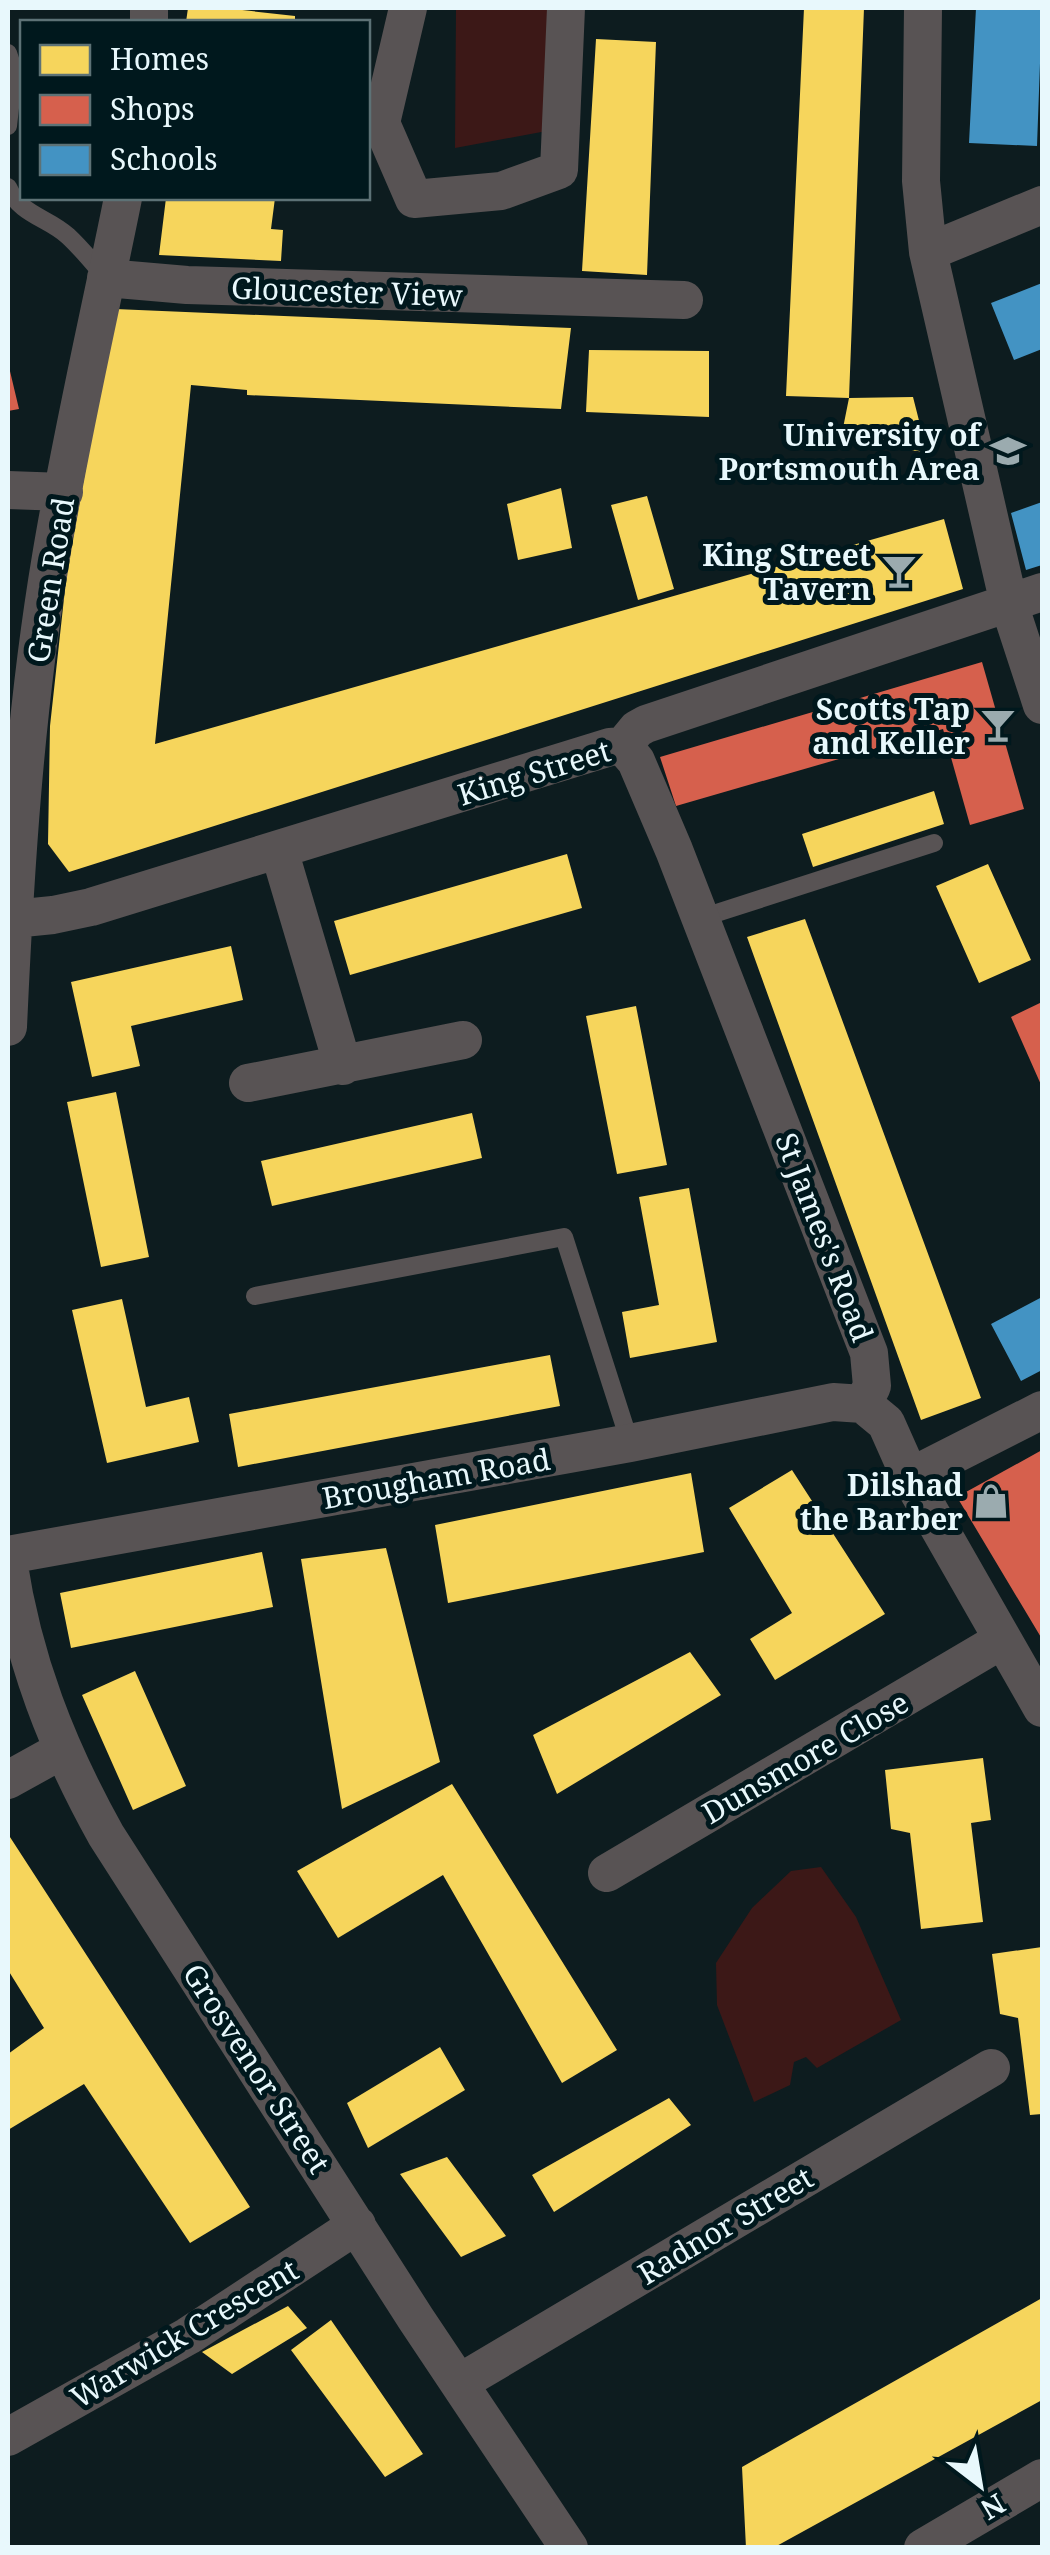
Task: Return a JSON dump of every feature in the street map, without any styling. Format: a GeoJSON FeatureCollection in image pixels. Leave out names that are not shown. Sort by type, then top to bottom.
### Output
{"type":"FeatureCollection","features":[{"type":"Feature","properties":{"kind":"street"},"geometry":{"type":"LineString","coordinates":[[408,8],[381,123],[414,199],[501,192],[558,170],[566,8]]}},
{"type":"Feature","properties":{"kind":"street"},"geometry":{"type":"LineString","coordinates":[[923,8],[921,181],[928,252],[1026,598],[1042,705]]}},
{"type":"Feature","properties":{"kind":"street","name":"Green Road"},"geometry":{"type":"LineString","coordinates":[[8,1027],[34,677],[64,492],[122,200]]}},
{"type":"Feature","properties":{"kind":"street"},"geometry":{"type":"LineString","coordinates":[[928,252],[1042,205]]}},
{"type":"Feature","properties":{"kind":"street","name":"Gloucester View"},"geometry":{"type":"LineString","coordinates":[[106,278],[187,286],[684,300]]}},
{"type":"Feature","properties":{"kind":"street"},"geometry":{"type":"LineString","coordinates":[[8,490],[64,492]]}},
{"type":"Feature","properties":{"kind":"street","name":"King Street"},"geometry":{"type":"LineString","coordinates":[[14,919],[92,907],[622,746],[636,729],[646,724],[1026,598]]}},
{"type":"Feature","properties":{"kind":"street","name":"St James's Road"},"geometry":{"type":"LineString","coordinates":[[622,746],[636,761],[701,918],[869,1353],[872,1386],[863,1404]]}},
{"type":"Feature","properties":{"kind":"street"},"geometry":{"type":"LineString","coordinates":[[279,850],[343,1066]]}},
{"type":"Feature","properties":{"kind":"street"},"geometry":{"type":"LineString","coordinates":[[248,1083],[463,1040]]}},
{"type":"Feature","properties":{"kind":"street","name":"Brougham Road"},"geometry":{"type":"LineString","coordinates":[[8,1558],[833,1402],[863,1404]]}},
{"type":"Feature","properties":{"kind":"street"},"geometry":{"type":"LineString","coordinates":[[863,1404],[886,1423],[910,1477],[1042,1708]]}},
{"type":"Feature","properties":{"kind":"street"},"geometry":{"type":"LineString","coordinates":[[910,1477],[1042,1410]]}},
{"type":"Feature","properties":{"kind":"street","name":"Grosvenor Street"},"geometry":{"type":"LineString","coordinates":[[8,1558],[23,1642],[62,1750],[106,1835],[568,2548]]}},
{"type":"Feature","properties":{"kind":"street","name":"Dunsmore Close"},"geometry":{"type":"LineString","coordinates":[[607,1873],[1002,1640]]}},
{"type":"Feature","properties":{"kind":"street"},"geometry":{"type":"LineString","coordinates":[[8,1780],[62,1750]]}},
{"type":"Feature","properties":{"kind":"street","name":"Radnor Street"},"geometry":{"type":"LineString","coordinates":[[458,2382],[990,2068]]}},
{"type":"Feature","properties":{"kind":"street","name":"Warwick Crescent"},"geometry":{"type":"LineString","coordinates":[[8,2437],[188,2336],[357,2225]]}},
{"type":"Feature","properties":{"kind":"street"},"geometry":{"type":"LineString","coordinates":[[923,2548],[1042,2478]]}},
{"type":"Feature","properties":{"kind":"lane"},"geometry":{"type":"LineString","coordinates":[[8,53],[14,71],[8,126]]}},
{"type":"Feature","properties":{"kind":"lane"},"geometry":{"type":"LineString","coordinates":[[8,187],[13,199],[68,236],[106,278]]}},
{"type":"Feature","properties":{"kind":"lane"},"geometry":{"type":"LineString","coordinates":[[701,918],[934,843]]}},
{"type":"Feature","properties":{"kind":"lane"},"geometry":{"type":"LineString","coordinates":[[256,1296],[564,1236],[630,1442]]}},
{"type":"Feature","properties":{"kind":"shaded area"},"geometry":{"type":"Polygon","coordinates":[[[456,8],[554,8],[552,130],[455,148],[456,8]]]}},
{"type":"Feature","properties":{"kind":"shaded area"},"geometry":{"type":"Polygon","coordinates":[[[821,1867],[856,1917],[901,2020],[817,2068],[806,2057],[794,2062],[790,2085],[754,2102],[717,2005],[716,1963],[752,1908],[791,1871],[821,1867]]]}},
{"type":"Feature","properties":{"kind":"building: Homes"},"geometry":{"type":"Polygon","coordinates":[[[188,8],[295,16],[295,20],[186,20],[188,8]]]}},
{"type":"Feature","properties":{"kind":"building: Homes"},"geometry":{"type":"Polygon","coordinates":[[[804,8],[864,8],[849,398],[786,396],[804,8]]]}},
{"type":"Feature","properties":{"kind":"building: Homes"},"geometry":{"type":"Polygon","coordinates":[[[596,39],[656,42],[647,275],[582,271],[596,39]]]}},
{"type":"Feature","properties":{"kind":"building: Homes"},"geometry":{"type":"Polygon","coordinates":[[[166,200],[275,200],[271,229],[283,230],[281,261],[159,255],[166,200]]]}},
{"type":"Feature","properties":{"kind":"building: Homes"},"geometry":{"type":"Polygon","coordinates":[[[115,309],[571,328],[561,409],[247,395],[247,390],[191,385],[155,744],[944,519],[963,589],[69,872],[48,844],[50,726],[67,571],[115,309]]]}},
{"type":"Feature","properties":{"kind":"building: Homes"},"geometry":{"type":"Polygon","coordinates":[[[589,350],[709,351],[709,417],[586,412],[589,350]]]}},
{"type":"Feature","properties":{"kind":"building: Homes"},"geometry":{"type":"Polygon","coordinates":[[[913,397],[927,452],[840,443],[849,398],[913,397]]]}},
{"type":"Feature","properties":{"kind":"building: Homes"},"geometry":{"type":"Polygon","coordinates":[[[561,488],[572,548],[518,560],[507,504],[561,488]]]}},
{"type":"Feature","properties":{"kind":"building: Homes"},"geometry":{"type":"Polygon","coordinates":[[[647,496],[674,589],[638,600],[611,505],[647,496]]]}},
{"type":"Feature","properties":{"kind":"building: Homes"},"geometry":{"type":"Polygon","coordinates":[[[934,791],[944,824],[813,867],[802,834],[934,791]]]}},
{"type":"Feature","properties":{"kind":"building: Homes"},"geometry":{"type":"Polygon","coordinates":[[[567,854],[582,908],[350,975],[334,921],[567,854]]]}},
{"type":"Feature","properties":{"kind":"building: Homes"},"geometry":{"type":"Polygon","coordinates":[[[988,864],[1031,960],[979,983],[936,886],[988,864]]]}},
{"type":"Feature","properties":{"kind":"building: Homes"},"geometry":{"type":"Polygon","coordinates":[[[805,919],[981,1398],[921,1420],[747,937],[805,919]]]}},
{"type":"Feature","properties":{"kind":"building: Homes"},"geometry":{"type":"Polygon","coordinates":[[[231,946],[243,1000],[131,1026],[140,1066],[92,1077],[71,982],[231,946]]]}},
{"type":"Feature","properties":{"kind":"building: Homes"},"geometry":{"type":"Polygon","coordinates":[[[636,1006],[667,1165],[617,1174],[586,1016],[636,1006]]]}},
{"type":"Feature","properties":{"kind":"building: Homes"},"geometry":{"type":"Polygon","coordinates":[[[116,1092],[149,1257],[101,1267],[67,1102],[116,1092]]]}},
{"type":"Feature","properties":{"kind":"building: Homes"},"geometry":{"type":"Polygon","coordinates":[[[472,1113],[482,1158],[272,1206],[261,1161],[472,1113]]]}},
{"type":"Feature","properties":{"kind":"building: Homes"},"geometry":{"type":"Polygon","coordinates":[[[689,1188],[717,1342],[630,1358],[622,1312],[659,1305],[639,1197],[689,1188]]]}},
{"type":"Feature","properties":{"kind":"building: Homes"},"geometry":{"type":"Polygon","coordinates":[[[122,1299],[146,1407],[189,1397],[199,1442],[107,1463],[72,1310],[122,1299]]]}},
{"type":"Feature","properties":{"kind":"building: Homes"},"geometry":{"type":"Polygon","coordinates":[[[550,1355],[560,1406],[238,1467],[229,1414],[550,1355]]]}},
{"type":"Feature","properties":{"kind":"building: Homes"},"geometry":{"type":"Polygon","coordinates":[[[792,1470],[885,1614],[775,1680],[750,1639],[792,1613],[729,1508],[792,1470]]]}},
{"type":"Feature","properties":{"kind":"building: Homes"},"geometry":{"type":"Polygon","coordinates":[[[691,1473],[704,1552],[448,1603],[435,1525],[691,1473]]]}},
{"type":"Feature","properties":{"kind":"building: Homes"},"geometry":{"type":"Polygon","coordinates":[[[386,1548],[440,1762],[342,1809],[301,1559],[386,1548]]]}},
{"type":"Feature","properties":{"kind":"building: Homes"},"geometry":{"type":"Polygon","coordinates":[[[262,1552],[273,1607],[71,1648],[60,1593],[262,1552]]]}},
{"type":"Feature","properties":{"kind":"building: Homes"},"geometry":{"type":"Polygon","coordinates":[[[690,1652],[721,1695],[557,1794],[533,1735],[690,1652]]]}},
{"type":"Feature","properties":{"kind":"building: Homes"},"geometry":{"type":"Polygon","coordinates":[[[135,1671],[186,1786],[133,1810],[82,1695],[135,1671]]]}},
{"type":"Feature","properties":{"kind":"building: Homes"},"geometry":{"type":"Polygon","coordinates":[[[983,1758],[991,1820],[971,1823],[983,1922],[921,1929],[910,1833],[891,1829],[885,1770],[983,1758]]]}},
{"type":"Feature","properties":{"kind":"building: Homes"},"geometry":{"type":"Polygon","coordinates":[[[452,1784],[617,2050],[562,2083],[443,1875],[338,1938],[297,1871],[452,1784]]]}},
{"type":"Feature","properties":{"kind":"building: Homes"},"geometry":{"type":"Polygon","coordinates":[[[8,1834],[250,2207],[190,2243],[84,2084],[8,2130],[8,2054],[44,2028],[8,1970],[8,1834]]]}},
{"type":"Feature","properties":{"kind":"building: Homes"},"geometry":{"type":"Polygon","coordinates":[[[1042,1947],[1042,2114],[1030,2115],[1018,2018],[1000,2014],[992,1954],[1042,1947]]]}},
{"type":"Feature","properties":{"kind":"building: Homes"},"geometry":{"type":"Polygon","coordinates":[[[440,2047],[465,2090],[368,2148],[347,2103],[440,2047]]]}},
{"type":"Feature","properties":{"kind":"building: Homes"},"geometry":{"type":"Polygon","coordinates":[[[669,2098],[691,2125],[554,2212],[532,2175],[669,2098]]]}},
{"type":"Feature","properties":{"kind":"building: Homes"},"geometry":{"type":"Polygon","coordinates":[[[447,2157],[506,2236],[461,2257],[400,2174],[447,2157]]]}},
{"type":"Feature","properties":{"kind":"building: Homes"},"geometry":{"type":"Polygon","coordinates":[[[1042,2298],[1042,2400],[773,2548],[746,2548],[742,2467],[1042,2298]]]}},
{"type":"Feature","properties":{"kind":"building: Homes"},"geometry":{"type":"Polygon","coordinates":[[[288,2306],[307,2328],[232,2374],[202,2352],[288,2306]]]}},
{"type":"Feature","properties":{"kind":"building: Homes"},"geometry":{"type":"Polygon","coordinates":[[[331,2320],[423,2454],[385,2477],[291,2350],[331,2320]]]}},
{"type":"Feature","properties":{"kind":"building: Shops"},"geometry":{"type":"Polygon","coordinates":[[[8,368],[19,409],[8,411],[8,368]]]}},
{"type":"Feature","properties":{"kind":"building: Shops"},"geometry":{"type":"Polygon","coordinates":[[[982,662],[1024,809],[970,825],[943,729],[676,806],[660,757],[982,662]]]}},
{"type":"Feature","properties":{"kind":"building: Shops"},"geometry":{"type":"Polygon","coordinates":[[[1042,1002],[1042,1087],[1011,1017],[1042,1002]]]}},
{"type":"Feature","properties":{"kind":"building: Shops"},"geometry":{"type":"Polygon","coordinates":[[[1042,1450],[1042,1639],[957,1497],[1042,1450]]]}},
{"type":"Feature","properties":{"kind":"building: Schools"},"geometry":{"type":"Polygon","coordinates":[[[976,8],[1042,8],[1037,146],[969,143],[976,8]]]}},
{"type":"Feature","properties":{"kind":"building: Schools"},"geometry":{"type":"Polygon","coordinates":[[[1042,283],[1042,349],[1014,360],[991,303],[1042,283]]]}},
{"type":"Feature","properties":{"kind":"building: Schools"},"geometry":{"type":"Polygon","coordinates":[[[1042,502],[1042,565],[1026,570],[1011,513],[1042,502]]]}},
{"type":"Feature","properties":{"kind":"building: Schools"},"geometry":{"type":"Polygon","coordinates":[[[1042,1297],[1042,1370],[1021,1381],[991,1324],[1042,1297]]]}},
{"type":"Feature","properties":{"kind":"place","name":"University of Portsmouth Area"},"geometry":{"type":"Point","coordinates":[1008,451]}},
{"type":"Feature","properties":{"kind":"place","name":"King Street Tavern"},"geometry":{"type":"Point","coordinates":[899,571]}},
{"type":"Feature","properties":{"kind":"place","name":"Scotts Tap and Keller"},"geometry":{"type":"Point","coordinates":[998,725]}},
{"type":"Feature","properties":{"kind":"place","name":"Dilshad the Barber"},"geometry":{"type":"Point","coordinates":[991,1501]}}]}
